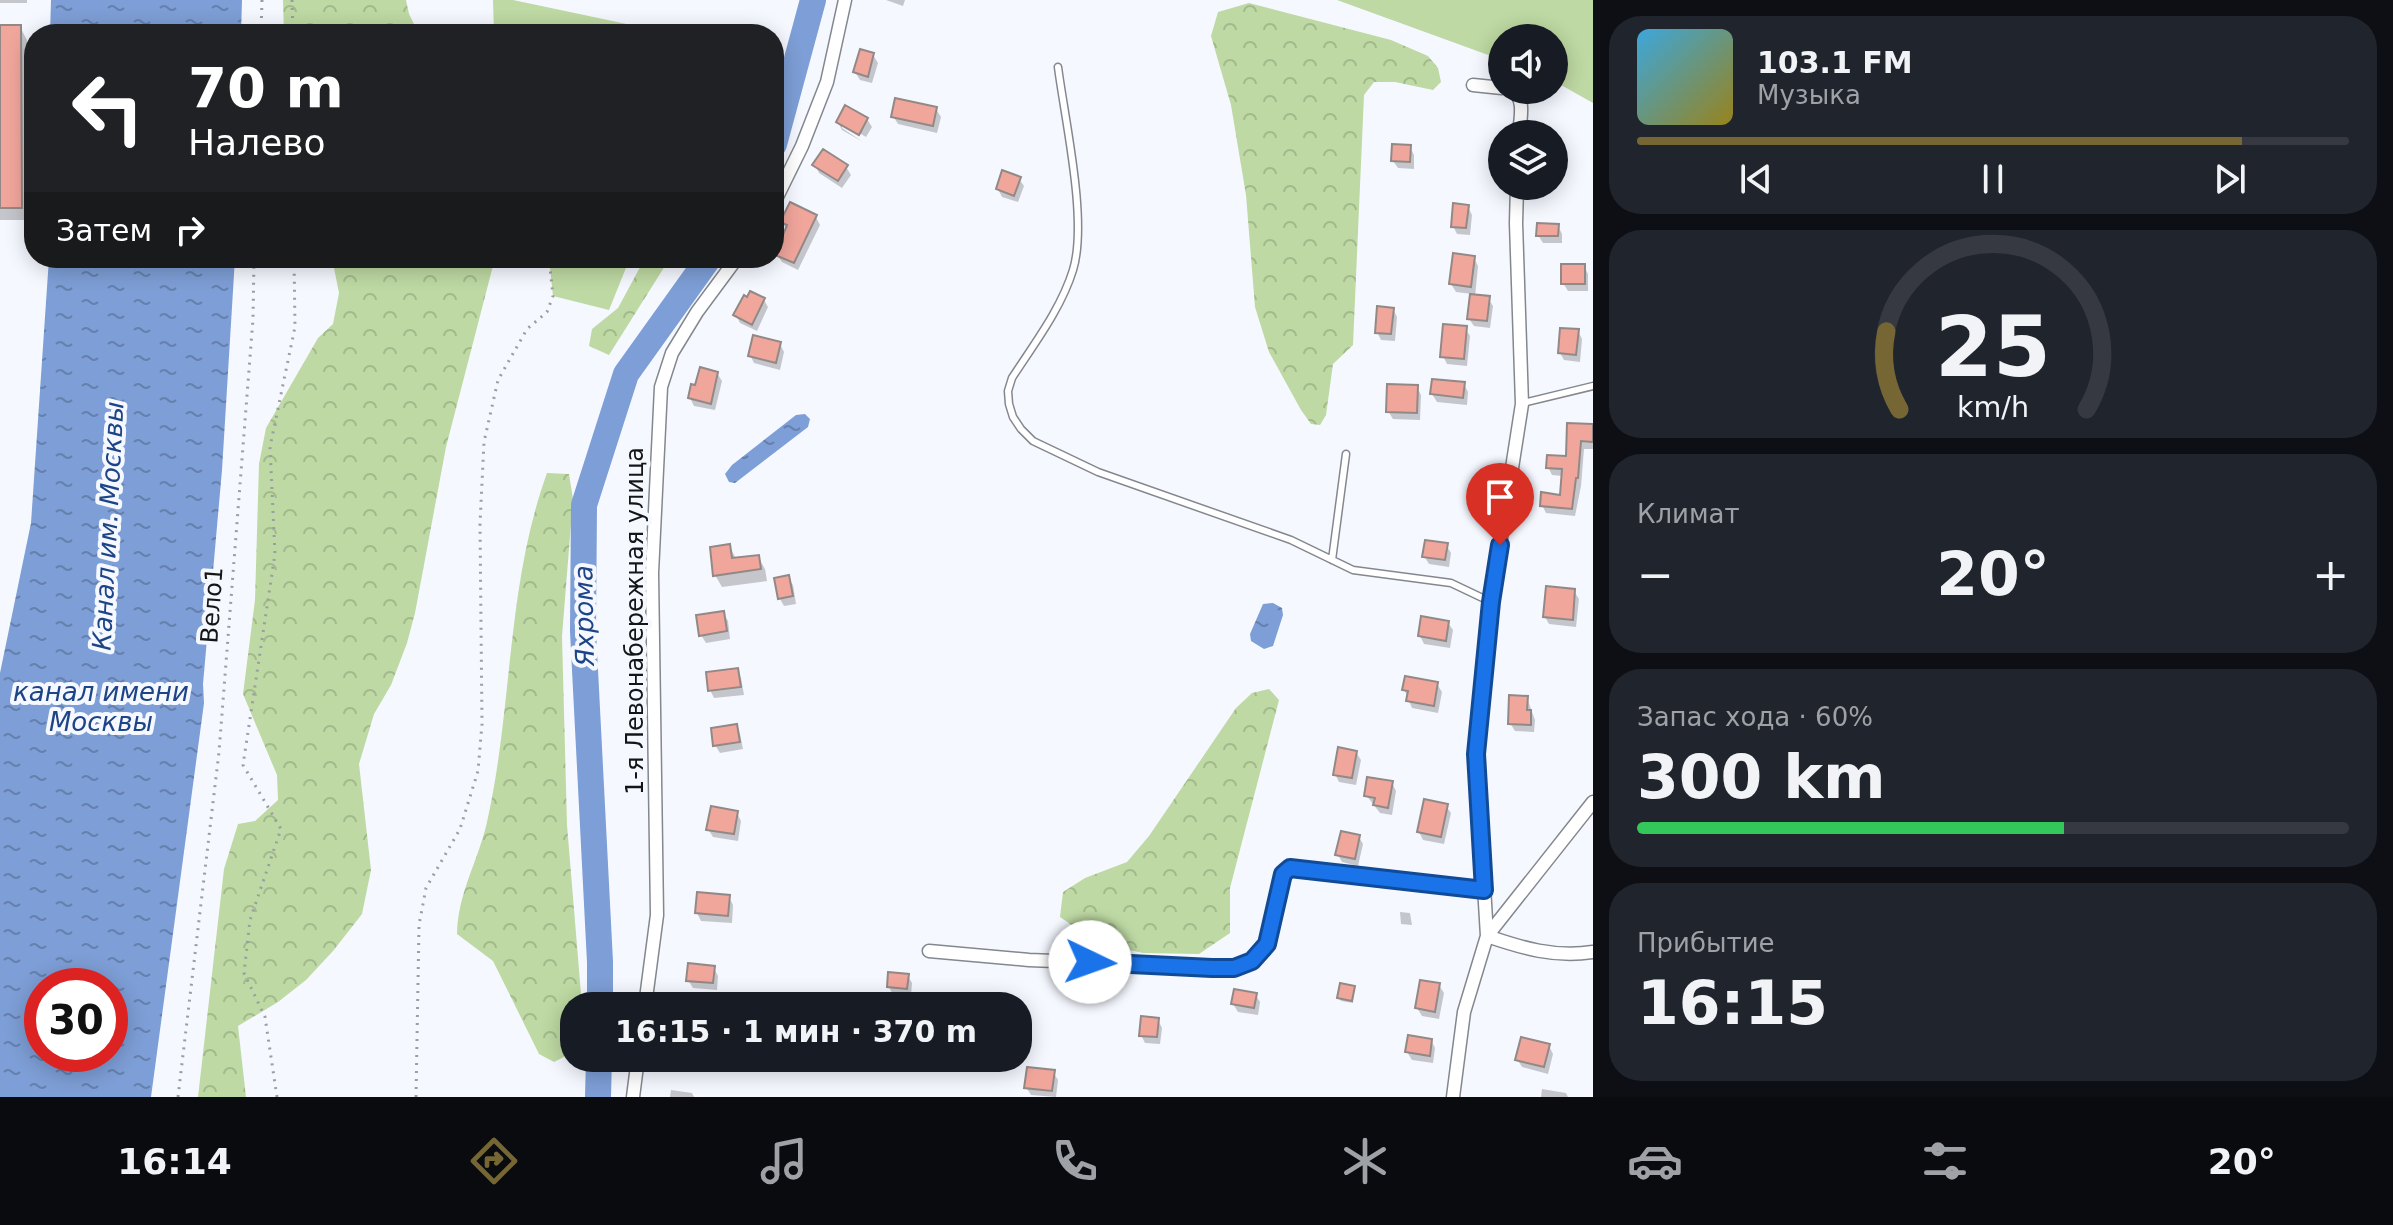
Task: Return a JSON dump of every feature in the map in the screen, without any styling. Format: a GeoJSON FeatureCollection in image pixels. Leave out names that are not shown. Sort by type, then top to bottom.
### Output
{"type":"FeatureCollection","features":[{"type":"Feature","properties":{"kind":"street"},"geometry":{"type":"LineString","coordinates":[[784,183],[827,82],[845,0]]}},
{"type":"Feature","properties":{"kind":"street"},"geometry":{"type":"LineString","coordinates":[[1473,85],[1488,87]]}},
{"type":"Feature","properties":{"kind":"street"},"geometry":{"type":"LineString","coordinates":[[1453,1097],[1464,1012],[1487,936],[1476,754],[1491,602],[1522,404],[1517,200]]}},
{"type":"Feature","properties":{"kind":"street","name":"1-я Левонабережная улица"},"geometry":{"type":"LineString","coordinates":[[647,992],[657,915],[652,573],[661,387],[672,353],[730,268]]}},
{"type":"Feature","properties":{"kind":"street"},"geometry":{"type":"LineString","coordinates":[[1487,936],[1593,802]]}},
{"type":"Feature","properties":{"kind":"street"},"geometry":{"type":"LineString","coordinates":[[929,951],[1029,960],[1234,968],[1252,961],[1267,944],[1283,874],[1290,868],[1484,890]]}},
{"type":"Feature","properties":{"kind":"street"},"geometry":{"type":"LineString","coordinates":[[1487,936],[1524,949],[1554,954],[1593,952]]}},
{"type":"Feature","properties":{"kind":"street"},"geometry":{"type":"LineString","coordinates":[[633,1097],[636,1072]]}},
{"type":"Feature","properties":{"kind":"lane"},"geometry":{"type":"LineString","coordinates":[[1058,67],[1077,208],[1078,248],[1065,289],[1012,378],[1008,391],[1013,417],[1033,441],[1098,472],[1291,540],[1353,570],[1451,583],[1491,602]]}},
{"type":"Feature","properties":{"kind":"lane"},"geometry":{"type":"LineString","coordinates":[[1522,404],[1593,386]]}},
{"type":"Feature","properties":{"kind":"lane"},"geometry":{"type":"LineString","coordinates":[[1332,560],[1346,454]]}},
{"type":"Feature","properties":{"kind":"path"},"geometry":{"type":"LineString","coordinates":[[261,24],[262,0]]}},
{"type":"Feature","properties":{"kind":"path"},"geometry":{"type":"LineString","coordinates":[[292,0],[293,24]]}},
{"type":"Feature","properties":{"kind":"path","name":"Вело1"},"geometry":{"type":"LineString","coordinates":[[178,1097],[219,752],[253,319],[254,268]]}},
{"type":"Feature","properties":{"kind":"path"},"geometry":{"type":"LineString","coordinates":[[277,1097],[265,1017],[244,973],[250,920],[281,829],[243,765],[275,554],[270,447],[295,327],[294,268]]}},
{"type":"Feature","properties":{"kind":"path"},"geometry":{"type":"LineString","coordinates":[[416,1097],[419,925],[426,888],[460,829],[478,771],[482,724],[480,524],[484,442],[498,380],[527,329],[547,312],[553,296],[550,268]]}},
{"type":"Feature","properties":{"kind":"green space"},"geometry":{"type":"Polygon","coordinates":[[[283,0],[406,0],[414,24],[284,24],[283,0]]]}},
{"type":"Feature","properties":{"kind":"green space"},"geometry":{"type":"Polygon","coordinates":[[[493,0],[513,0],[627,24],[494,24],[493,0]]]}},
{"type":"Feature","properties":{"kind":"green space"},"geometry":{"type":"Polygon","coordinates":[[[1337,0],[1593,0],[1593,103],[1568,89],[1568,24],[1488,24],[1488,55],[1337,0]]]}},
{"type":"Feature","properties":{"kind":"green space"},"geometry":{"type":"Polygon","coordinates":[[[1249,3],[1391,40],[1428,56],[1438,68],[1441,82],[1433,90],[1395,82],[1374,82],[1364,95],[1353,345],[1333,364],[1326,415],[1320,425],[1311,424],[1301,410],[1269,352],[1255,307],[1246,195],[1231,105],[1211,36],[1218,12],[1249,3]]]}},
{"type":"Feature","properties":{"kind":"green space"},"geometry":{"type":"Polygon","coordinates":[[[334,268],[492,268],[446,447],[407,643],[391,685],[374,714],[359,764],[371,870],[362,914],[306,980],[278,1002],[238,1026],[246,1097],[198,1097],[224,869],[238,824],[255,821],[278,800],[277,775],[243,694],[255,600],[259,464],[266,428],[318,338],[333,324],[339,293],[334,268]]]}},
{"type":"Feature","properties":{"kind":"green space"},"geometry":{"type":"Polygon","coordinates":[[[550,268],[626,268],[609,310],[553,296],[550,268]]]}},
{"type":"Feature","properties":{"kind":"green space"},"geometry":{"type":"Polygon","coordinates":[[[640,268],[664,268],[609,355],[589,346],[592,329],[618,308],[640,268]]]}},
{"type":"Feature","properties":{"kind":"green space"},"geometry":{"type":"Polygon","coordinates":[[[547,473],[569,474],[573,499],[562,636],[567,825],[581,992],[560,992],[560,1059],[554,1062],[539,1054],[493,961],[457,934],[461,904],[483,837],[495,779],[517,603],[534,516],[547,473]]]}},
{"type":"Feature","properties":{"kind":"green space"},"geometry":{"type":"Polygon","coordinates":[[[1269,689],[1279,700],[1230,888],[1230,933],[1199,954],[1143,953],[1098,943],[1060,917],[1063,892],[1085,878],[1127,862],[1149,836],[1236,708],[1252,693],[1269,689]]]}},
{"type":"Feature","properties":{"kind":"water"},"geometry":{"type":"Polygon","coordinates":[[[51,0],[242,0],[241,24],[50,24],[51,0]]]}},
{"type":"Feature","properties":{"kind":"water","name":"канал имени Москвы"},"geometry":{"type":"Polygon","coordinates":[[[48,268],[234,268],[204,703],[151,1097],[0,1097],[0,673],[31,523],[48,268]]]}},
{"type":"Feature","properties":{"kind":"water"},"geometry":{"type":"Polygon","coordinates":[[[805,414],[810,419],[808,427],[735,483],[729,482],[725,474],[732,465],[796,415],[805,414]]]}},
{"type":"Feature","properties":{"kind":"water"},"geometry":{"type":"Polygon","coordinates":[[[1273,603],[1282,608],[1283,615],[1273,646],[1264,649],[1251,641],[1250,634],[1263,604],[1273,603]]]}},
{"type":"Feature","properties":{"kind":"building"},"geometry":{"type":"Polygon","coordinates":[[[0,25],[21,25],[22,208],[0,208],[0,25]]]}},
{"type":"Feature","properties":{"kind":"building"},"geometry":{"type":"Polygon","coordinates":[[[860,49],[874,53],[868,77],[853,72],[860,49]]]}},
{"type":"Feature","properties":{"kind":"building"},"geometry":{"type":"Polygon","coordinates":[[[895,98],[937,107],[933,126],[891,117],[895,98]]]}},
{"type":"Feature","properties":{"kind":"building"},"geometry":{"type":"Polygon","coordinates":[[[845,105],[868,118],[859,135],[836,122],[845,105]]]}},
{"type":"Feature","properties":{"kind":"building"},"geometry":{"type":"Polygon","coordinates":[[[1392,144],[1411,145],[1410,162],[1391,161],[1392,144]]]}},
{"type":"Feature","properties":{"kind":"building"},"geometry":{"type":"Polygon","coordinates":[[[823,149],[848,165],[838,181],[812,165],[823,149]]]}},
{"type":"Feature","properties":{"kind":"building"},"geometry":{"type":"Polygon","coordinates":[[[1002,170],[1021,177],[1014,196],[996,189],[1002,170]]]}},
{"type":"Feature","properties":{"kind":"building"},"geometry":{"type":"Polygon","coordinates":[[[790,202],[817,215],[794,263],[784,259],[787,225],[784,224],[784,214],[790,202]]]}},
{"type":"Feature","properties":{"kind":"building"},"geometry":{"type":"Polygon","coordinates":[[[1453,203],[1469,205],[1466,228],[1451,227],[1453,203]]]}},
{"type":"Feature","properties":{"kind":"building"},"geometry":{"type":"Polygon","coordinates":[[[1537,223],[1559,224],[1558,236],[1536,236],[1537,223]]]}},
{"type":"Feature","properties":{"kind":"building"},"geometry":{"type":"Polygon","coordinates":[[[1453,253],[1475,256],[1471,287],[1449,284],[1453,253]]]}},
{"type":"Feature","properties":{"kind":"building"},"geometry":{"type":"Polygon","coordinates":[[[1561,264],[1585,264],[1585,284],[1561,284],[1561,264]]]}},
{"type":"Feature","properties":{"kind":"building"},"geometry":{"type":"Polygon","coordinates":[[[750,291],[765,298],[752,325],[733,315],[744,295],[747,297],[750,291]]]}},
{"type":"Feature","properties":{"kind":"building"},"geometry":{"type":"Polygon","coordinates":[[[1470,294],[1490,296],[1487,321],[1467,319],[1470,294]]]}},
{"type":"Feature","properties":{"kind":"building"},"geometry":{"type":"Polygon","coordinates":[[[1377,306],[1394,308],[1391,334],[1375,333],[1377,306]]]}},
{"type":"Feature","properties":{"kind":"building"},"geometry":{"type":"Polygon","coordinates":[[[1443,324],[1467,326],[1464,359],[1440,357],[1443,324]]]}},
{"type":"Feature","properties":{"kind":"building"},"geometry":{"type":"Polygon","coordinates":[[[1560,328],[1579,329],[1576,355],[1558,353],[1560,328]]]}},
{"type":"Feature","properties":{"kind":"building"},"geometry":{"type":"Polygon","coordinates":[[[753,335],[781,342],[776,363],[748,356],[753,335]]]}},
{"type":"Feature","properties":{"kind":"building"},"geometry":{"type":"Polygon","coordinates":[[[700,367],[718,372],[711,404],[688,398],[700,367]]]}},
{"type":"Feature","properties":{"kind":"building"},"geometry":{"type":"Polygon","coordinates":[[[1432,379],[1465,382],[1463,398],[1430,394],[1432,379]]]}},
{"type":"Feature","properties":{"kind":"building"},"geometry":{"type":"Polygon","coordinates":[[[1387,384],[1418,385],[1417,413],[1386,412],[1387,384]]]}},
{"type":"Feature","properties":{"kind":"building"},"geometry":{"type":"Polygon","coordinates":[[[1567,423],[1593,424],[1593,442],[1581,441],[1572,509],[1540,506],[1541,492],[1560,495],[1562,469],[1546,468],[1547,455],[1566,456],[1567,423]]]}},
{"type":"Feature","properties":{"kind":"building"},"geometry":{"type":"Polygon","coordinates":[[[1425,540],[1448,543],[1445,560],[1422,557],[1425,540]]]}},
{"type":"Feature","properties":{"kind":"building"},"geometry":{"type":"Polygon","coordinates":[[[730,544],[732,558],[759,555],[761,569],[713,576],[710,547],[730,544]]]}},
{"type":"Feature","properties":{"kind":"building"},"geometry":{"type":"Polygon","coordinates":[[[789,575],[793,596],[778,599],[774,578],[789,575]]]}},
{"type":"Feature","properties":{"kind":"building"},"geometry":{"type":"Polygon","coordinates":[[[1546,586],[1575,589],[1573,620],[1543,617],[1546,586]]]}},
{"type":"Feature","properties":{"kind":"building"},"geometry":{"type":"Polygon","coordinates":[[[724,611],[727,631],[699,636],[696,615],[724,611]]]}},
{"type":"Feature","properties":{"kind":"building"},"geometry":{"type":"Polygon","coordinates":[[[1421,616],[1449,621],[1446,641],[1418,636],[1421,616]]]}},
{"type":"Feature","properties":{"kind":"building"},"geometry":{"type":"Polygon","coordinates":[[[738,668],[741,687],[708,691],[706,672],[738,668]]]}},
{"type":"Feature","properties":{"kind":"building"},"geometry":{"type":"Polygon","coordinates":[[[1405,676],[1438,682],[1434,706],[1406,701],[1408,691],[1402,690],[1405,676]]]}},
{"type":"Feature","properties":{"kind":"building"},"geometry":{"type":"Polygon","coordinates":[[[1509,695],[1528,696],[1527,710],[1531,710],[1531,725],[1508,724],[1509,695]]]}},
{"type":"Feature","properties":{"kind":"building"},"geometry":{"type":"Polygon","coordinates":[[[737,724],[740,742],[713,746],[711,728],[737,724]]]}},
{"type":"Feature","properties":{"kind":"building"},"geometry":{"type":"Polygon","coordinates":[[[1338,747],[1357,751],[1352,778],[1333,775],[1338,747]]]}},
{"type":"Feature","properties":{"kind":"building"},"geometry":{"type":"Polygon","coordinates":[[[1367,777],[1393,781],[1388,808],[1373,805],[1375,798],[1364,796],[1367,777]]]}},
{"type":"Feature","properties":{"kind":"building"},"geometry":{"type":"Polygon","coordinates":[[[1424,799],[1448,804],[1441,837],[1417,832],[1424,799]]]}},
{"type":"Feature","properties":{"kind":"building"},"geometry":{"type":"Polygon","coordinates":[[[711,806],[738,811],[734,834],[706,830],[711,806]]]}},
{"type":"Feature","properties":{"kind":"building"},"geometry":{"type":"Polygon","coordinates":[[[1341,831],[1360,835],[1355,859],[1335,855],[1341,831]]]}},
{"type":"Feature","properties":{"kind":"building"},"geometry":{"type":"Polygon","coordinates":[[[697,892],[730,895],[728,916],[695,913],[697,892]]]}},
{"type":"Feature","properties":{"kind":"building"},"geometry":{"type":"Polygon","coordinates":[[[688,963],[715,966],[713,983],[686,981],[688,963]]]}},
{"type":"Feature","properties":{"kind":"building"},"geometry":{"type":"Polygon","coordinates":[[[888,972],[909,974],[907,989],[887,987],[888,972]]]}},
{"type":"Feature","properties":{"kind":"building"},"geometry":{"type":"Polygon","coordinates":[[[1420,980],[1440,983],[1435,1012],[1415,1008],[1420,980]]]}},
{"type":"Feature","properties":{"kind":"building"},"geometry":{"type":"Polygon","coordinates":[[[1340,983],[1355,986],[1352,1001],[1337,998],[1340,983]]]}},
{"type":"Feature","properties":{"kind":"building"},"geometry":{"type":"Polygon","coordinates":[[[1234,989],[1257,993],[1254,1008],[1231,1004],[1234,989]]]}},
{"type":"Feature","properties":{"kind":"building"},"geometry":{"type":"Polygon","coordinates":[[[1141,1016],[1159,1018],[1157,1037],[1139,1036],[1141,1016]]]}},
{"type":"Feature","properties":{"kind":"building"},"geometry":{"type":"Polygon","coordinates":[[[1408,1035],[1432,1039],[1430,1056],[1405,1052],[1408,1035]]]}},
{"type":"Feature","properties":{"kind":"building"},"geometry":{"type":"Polygon","coordinates":[[[1521,1037],[1550,1044],[1544,1067],[1515,1060],[1521,1037]]]}},
{"type":"Feature","properties":{"kind":"building"},"geometry":{"type":"Polygon","coordinates":[[[1032,1068],[1055,1070],[1052,1091],[1024,1088],[1026,1072],[1032,1072],[1032,1068]]]}},
{"type":"Feature","properties":{"kind":"waterway","name":"Яхрома"},"geometry":{"type":"LineString","coordinates":[[784,107],[813,0]]}},
{"type":"Feature","properties":{"kind":"waterway","name":"Яхрома"},"geometry":{"type":"LineString","coordinates":[[600,992],[583,631],[584,505],[626,374],[702,268]]}},
{"type":"Feature","properties":{"kind":"waterway","name":"Яхрома"},"geometry":{"type":"LineString","coordinates":[[598,1097],[599,1072]]}},
{"type":"Feature","properties":{"kind":"route"},"geometry":{"type":"LineString","coordinates":[[1090,962],[1234,968],[1252,961],[1267,944],[1283,874],[1290,868],[1484,890],[1476,754],[1491,602],[1500,545]]}},
{"type":"Feature","properties":{"kind":"water label","name":"Канал им. Москвы"},"geometry":{"type":"Point","coordinates":[108,526]}}]}
